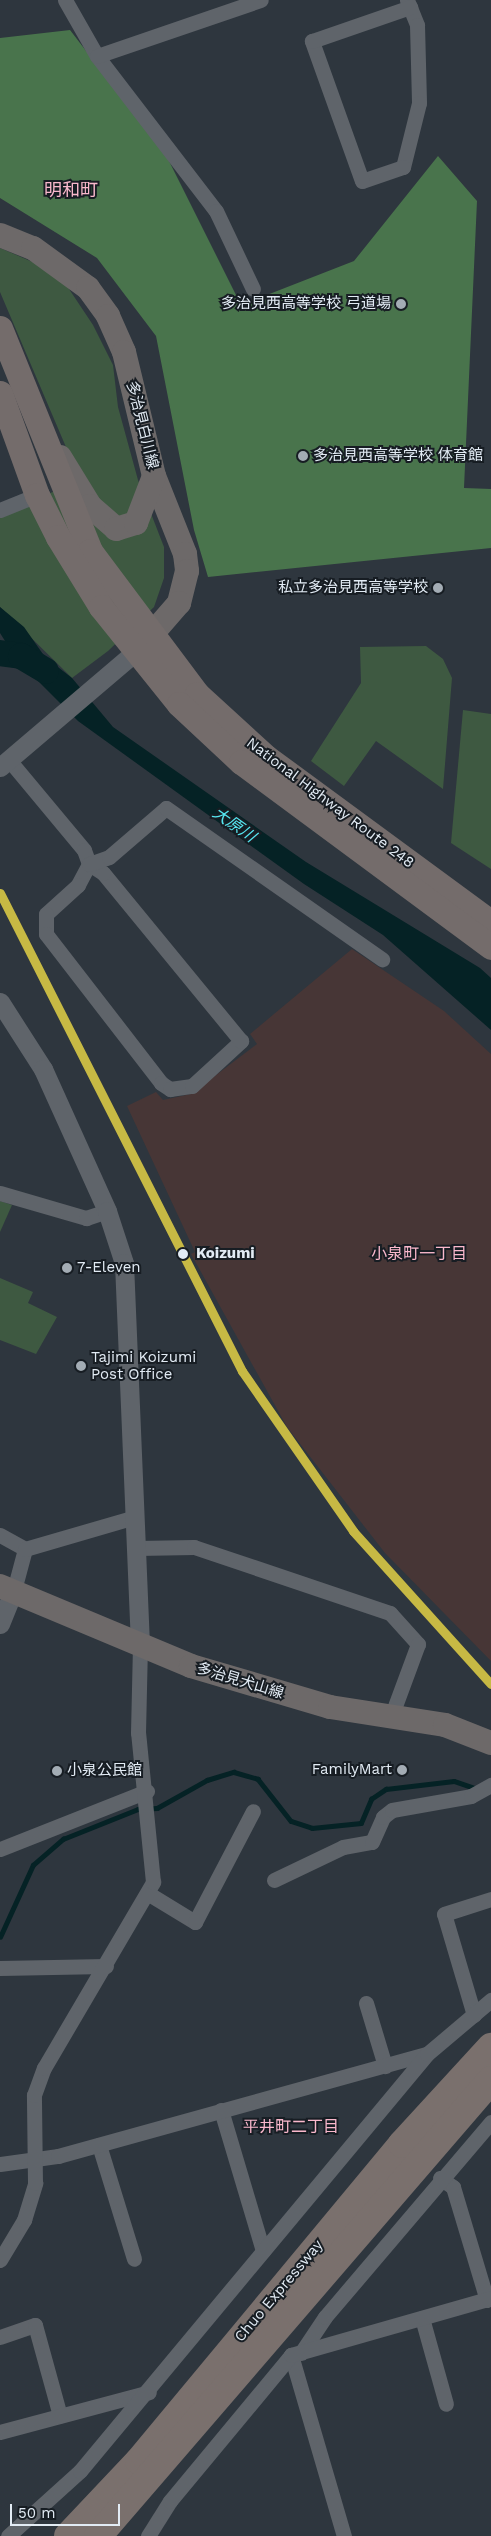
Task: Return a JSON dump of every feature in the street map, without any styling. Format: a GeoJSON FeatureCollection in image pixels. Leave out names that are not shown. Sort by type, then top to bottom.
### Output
{"type":"FeatureCollection","features":[{"type":"Feature","properties":{"kind":"highway","name":"National Highway Route 248"},"geometry":{"type":"LineString","coordinates":[[0,328],[90,551],[179,704],[241,762],[491,947]]}},
{"type":"Feature","properties":{"kind":"highway","name":"National Highway Route 248"},"geometry":{"type":"LineString","coordinates":[[0,393],[37,495],[101,607],[144,644],[266,757],[491,922]]}},
{"type":"Feature","properties":{"kind":"highway","name":"Chuo Expressway"},"geometry":{"type":"LineString","coordinates":[[68,2536],[139,2461],[402,2144],[491,2047]]}},
{"type":"Feature","properties":{"kind":"highway","name":"Chuo Expressway"},"geometry":{"type":"LineString","coordinates":[[98,2536],[491,2080]]}},
{"type":"Feature","properties":{"kind":"main road","name":"多治見白川線"},"geometry":{"type":"LineString","coordinates":[[0,235],[61,266],[88,288],[108,316],[124,352],[154,476],[185,554],[187,571],[179,603],[144,644]]}},
{"type":"Feature","properties":{"kind":"main road"},"geometry":{"type":"LineString","coordinates":[[31,408],[105,524],[124,530],[136,524],[154,476]]}},
{"type":"Feature","properties":{"kind":"main road","name":"多治見犬山線"},"geometry":{"type":"LineString","coordinates":[[7,1588],[140,1642],[191,1666],[283,1694],[391,1717],[445,1725],[491,1743]]}},
{"type":"Feature","properties":{"kind":"street"},"geometry":{"type":"LineString","coordinates":[[65,0],[97,56],[216,211],[253,289]]}},
{"type":"Feature","properties":{"kind":"street"},"geometry":{"type":"LineString","coordinates":[[97,56],[260,0]]}},
{"type":"Feature","properties":{"kind":"street"},"geometry":{"type":"LineString","coordinates":[[408,3],[417,25],[419,103],[403,168],[362,181],[312,42],[408,3]]}},
{"type":"Feature","properties":{"kind":"street"},"geometry":{"type":"LineString","coordinates":[[0,510],[37,495]]}},
{"type":"Feature","properties":{"kind":"street"},"geometry":{"type":"LineString","coordinates":[[144,644],[10,760],[84,850],[89,864],[103,873],[241,1041],[192,1086],[170,1089],[161,1083],[46,934],[46,914],[78,885],[89,864],[109,857],[166,808],[382,959]]}},
{"type":"Feature","properties":{"kind":"street"},"geometry":{"type":"LineString","coordinates":[[0,1002],[43,1069],[107,1211],[124,1263],[140,1642],[138,1733],[148,1796],[153,1882],[149,1894],[44,2068],[34,2095],[35,2183],[24,2220],[0,2260]]}},
{"type":"Feature","properties":{"kind":"street"},"geometry":{"type":"LineString","coordinates":[[0,1193],[86,1218],[107,1211]]}},
{"type":"Feature","properties":{"kind":"street"},"geometry":{"type":"LineString","coordinates":[[0,1535],[25,1549],[135,1516]]}},
{"type":"Feature","properties":{"kind":"street"},"geometry":{"type":"LineString","coordinates":[[137,1548],[194,1547],[390,1613],[418,1644],[391,1717]]}},
{"type":"Feature","properties":{"kind":"street"},"geometry":{"type":"LineString","coordinates":[[0,1624],[7,1588],[25,1549]]}},
{"type":"Feature","properties":{"kind":"street"},"geometry":{"type":"LineString","coordinates":[[274,1880],[343,1848],[372,1842],[383,1817],[392,1810],[471,1796],[491,1785]]}},
{"type":"Feature","properties":{"kind":"street"},"geometry":{"type":"LineString","coordinates":[[0,1849],[148,1796]]}},
{"type":"Feature","properties":{"kind":"street"},"geometry":{"type":"LineString","coordinates":[[149,1894],[195,1922],[253,1811]]}},
{"type":"Feature","properties":{"kind":"street"},"geometry":{"type":"LineString","coordinates":[[474,2015],[444,1914],[491,1899]]}},
{"type":"Feature","properties":{"kind":"street"},"geometry":{"type":"LineString","coordinates":[[0,1968],[106,1966]]}},
{"type":"Feature","properties":{"kind":"street"},"geometry":{"type":"LineString","coordinates":[[0,2531],[8,2536],[80,2471],[149,2392],[427,2054],[491,2000]]}},
{"type":"Feature","properties":{"kind":"street"},"geometry":{"type":"LineString","coordinates":[[366,2003],[385,2066]]}},
{"type":"Feature","properties":{"kind":"street"},"geometry":{"type":"LineString","coordinates":[[0,2164],[99,2145],[427,2054]]}},
{"type":"Feature","properties":{"kind":"street"},"geometry":{"type":"LineString","coordinates":[[221,2110],[264,2251]]}},
{"type":"Feature","properties":{"kind":"street"},"geometry":{"type":"LineString","coordinates":[[148,2536],[170,2501],[296,2354],[440,2178],[491,2122]]}},
{"type":"Feature","properties":{"kind":"street"},"geometry":{"type":"LineString","coordinates":[[99,2145],[134,2259]]}},
{"type":"Feature","properties":{"kind":"street"},"geometry":{"type":"LineString","coordinates":[[296,2354],[489,2299],[453,2188],[440,2178]]}},
{"type":"Feature","properties":{"kind":"street"},"geometry":{"type":"LineString","coordinates":[[422,2318],[446,2404]]}},
{"type":"Feature","properties":{"kind":"street"},"geometry":{"type":"LineString","coordinates":[[0,2337],[35,2325],[60,2416]]}},
{"type":"Feature","properties":{"kind":"street"},"geometry":{"type":"LineString","coordinates":[[296,2354],[344,2536]]}},
{"type":"Feature","properties":{"kind":"street"},"geometry":{"type":"LineString","coordinates":[[0,2432],[149,2392]]}},
{"type":"Feature","properties":{"kind":"shaded area"},"geometry":{"type":"Polygon","coordinates":[[[352,949],[444,1011],[491,1054],[491,1661],[385,1553],[287,1427],[191,1254],[195,1252],[127,1106],[156,1092],[163,1100],[191,1094],[257,1044],[250,1034],[352,949]]]}},
{"type":"Feature","properties":{"kind":"green space"},"geometry":{"type":"Polygon","coordinates":[[[70,30],[166,155],[241,305],[354,261],[438,156],[477,201],[464,488],[491,489],[491,548],[208,577],[194,530],[156,336],[97,258],[0,198],[0,38],[70,30]]]}},
{"type":"Feature","properties":{"kind":"green space"},"geometry":{"type":"Polygon","coordinates":[[[0,248],[42,266],[67,286],[93,325],[113,365],[118,407],[138,480],[164,547],[164,578],[154,607],[108,651],[72,678],[0,607],[0,515],[80,480],[0,292],[0,248]]]}},
{"type":"Feature","properties":{"kind":"green space"},"geometry":{"type":"Polygon","coordinates":[[[426,646],[443,659],[452,678],[443,789],[376,741],[344,786],[311,761],[361,683],[360,647],[426,646]]]}},
{"type":"Feature","properties":{"kind":"green space"},"geometry":{"type":"Polygon","coordinates":[[[463,710],[491,714],[491,869],[451,843],[463,710]]]}},
{"type":"Feature","properties":{"kind":"green space"},"geometry":{"type":"Polygon","coordinates":[[[0,1201],[12,1205],[0,1232],[0,1201]]]}},
{"type":"Feature","properties":{"kind":"green space"},"geometry":{"type":"Polygon","coordinates":[[[0,1278],[33,1292],[28,1303],[57,1317],[36,1354],[0,1340],[0,1278]]]}},
{"type":"Feature","properties":{"kind":"water","name":"大原川"},"geometry":{"type":"Polygon","coordinates":[[[0,607],[24,627],[45,657],[72,678],[113,727],[306,862],[480,968],[491,978],[491,1030],[383,935],[304,884],[78,721],[17,660],[0,633],[0,607]]]}},
{"type":"Feature","properties":{"kind":"waterway"},"geometry":{"type":"LineString","coordinates":[[0,653],[21,656],[46,671]]}},
{"type":"Feature","properties":{"kind":"waterway"},"geometry":{"type":"LineString","coordinates":[[0,1937],[33,1865],[63,1839],[138,1809],[157,1808],[207,1780],[234,1772],[258,1779],[291,1821],[312,1828],[361,1823],[371,1799],[386,1789],[454,1781],[477,1789]]}},
{"type":"Feature","properties":{"kind":"transit line"},"geometry":{"type":"LineString","coordinates":[[0,893],[242,1371],[353,1531],[491,1684]]}},
{"type":"Feature","properties":{"kind":"place","name":"多治見西高等学校 弓道場"},"geometry":{"type":"Point","coordinates":[401,304]}},
{"type":"Feature","properties":{"kind":"place","name":"多治見西高等学校 体育館"},"geometry":{"type":"Point","coordinates":[303,456]}},
{"type":"Feature","properties":{"kind":"place","name":"私立多治見西高等学校"},"geometry":{"type":"Point","coordinates":[438,588]}},
{"type":"Feature","properties":{"kind":"place","name":"Koizumi"},"geometry":{"type":"Point","coordinates":[183,1254]}},
{"type":"Feature","properties":{"kind":"place","name":"7-Eleven"},"geometry":{"type":"Point","coordinates":[67,1268]}},
{"type":"Feature","properties":{"kind":"place","name":"Tajimi Koizumi Post Office"},"geometry":{"type":"Point","coordinates":[81,1366]}},
{"type":"Feature","properties":{"kind":"place","name":"FamilyMart"},"geometry":{"type":"Point","coordinates":[402,1770]}},
{"type":"Feature","properties":{"kind":"place","name":"小泉公民館"},"geometry":{"type":"Point","coordinates":[57,1771]}},
{"type":"Feature","properties":{"kind":"district","name":"明和町"},"geometry":{"type":"Point","coordinates":[71,190]}},
{"type":"Feature","properties":{"kind":"district","name":"小泉町一丁目"},"geometry":{"type":"Point","coordinates":[419,1254]}},
{"type":"Feature","properties":{"kind":"district","name":"平井町二丁目"},"geometry":{"type":"Point","coordinates":[291,2127]}}]}
